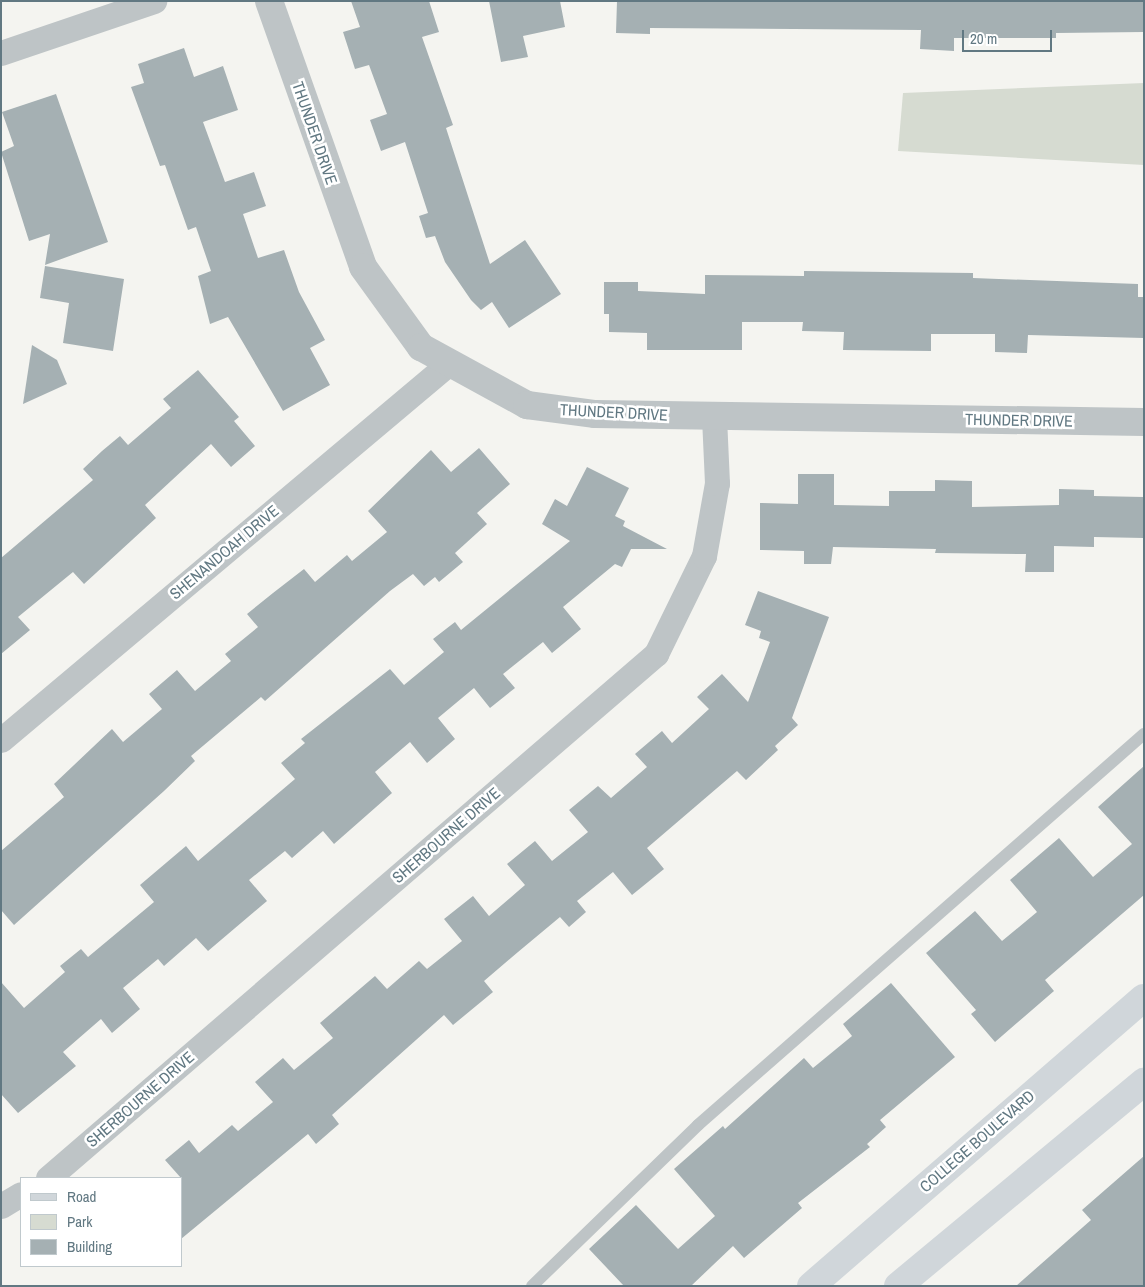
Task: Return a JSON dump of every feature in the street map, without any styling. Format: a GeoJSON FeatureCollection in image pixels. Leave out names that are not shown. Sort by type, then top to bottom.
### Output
{"type":"FeatureCollection","features":[{"type":"Feature","properties":{"kind":"main road","name":"COLLEGE BOULEVARD"},"geometry":{"type":"LineString","coordinates":[[811,1286],[1144,998]]}},
{"type":"Feature","properties":{"kind":"main road"},"geometry":{"type":"LineString","coordinates":[[898,1286],[1144,1082]]}},
{"type":"Feature","properties":{"kind":"street"},"geometry":{"type":"LineString","coordinates":[[1,54],[154,1]]}},
{"type":"Feature","properties":{"kind":"street","name":"THUNDER DRIVE"},"geometry":{"type":"LineString","coordinates":[[269,1],[363,267],[421,347],[447,365],[527,405],[595,414],[1144,422]]}},
{"type":"Feature","properties":{"kind":"street","name":"SHENANDOAH DRIVE"},"geometry":{"type":"LineString","coordinates":[[1,740],[447,365]]}},
{"type":"Feature","properties":{"kind":"street","name":"SHERBOURNE DRIVE"},"geometry":{"type":"LineString","coordinates":[[49,1177],[656,654],[704,556],[717,483],[714,416]]}},
{"type":"Feature","properties":{"kind":"street"},"geometry":{"type":"LineString","coordinates":[[1,1206],[20,1195]]}},
{"type":"Feature","properties":{"kind":"lane"},"geometry":{"type":"LineString","coordinates":[[532,1286],[698,1125],[1144,734]]}},
{"type":"Feature","properties":{"kind":"green space"},"geometry":{"type":"Polygon","coordinates":[[[1144,83],[1144,165],[898,151],[903,93],[1144,83]]]}},
{"type":"Feature","properties":{"kind":"building"},"geometry":{"type":"Polygon","coordinates":[[[351,1],[429,1],[439,32],[422,37],[453,125],[446,128],[490,264],[525,240],[561,294],[509,328],[492,302],[481,310],[471,300],[445,262],[435,236],[426,238],[419,216],[428,213],[405,142],[381,151],[370,120],[387,114],[369,65],[355,69],[343,32],[360,27],[351,1]]]}},
{"type":"Feature","properties":{"kind":"building"},"geometry":{"type":"Polygon","coordinates":[[[489,1],[560,1],[565,27],[523,36],[528,57],[501,62],[489,1]]]}},
{"type":"Feature","properties":{"kind":"building"},"geometry":{"type":"Polygon","coordinates":[[[617,1],[1144,1],[1144,32],[1056,33],[1056,38],[954,38],[954,51],[920,49],[921,30],[650,28],[650,34],[616,33],[617,1]]]}},
{"type":"Feature","properties":{"kind":"building"},"geometry":{"type":"Polygon","coordinates":[[[184,48],[194,77],[223,66],[238,110],[203,122],[225,182],[254,172],[266,206],[243,214],[258,258],[284,250],[299,292],[325,340],[310,348],[330,385],[283,411],[228,317],[210,324],[198,276],[211,271],[196,227],[188,230],[165,165],[160,166],[131,87],[144,83],[138,64],[184,48]]]}},
{"type":"Feature","properties":{"kind":"building"},"geometry":{"type":"Polygon","coordinates":[[[56,94],[108,242],[45,265],[50,234],[29,241],[1,152],[14,146],[2,112],[56,94]]]}},
{"type":"Feature","properties":{"kind":"building"},"geometry":{"type":"Polygon","coordinates":[[[45,266],[124,279],[113,351],[63,343],[69,303],[40,298],[45,266]]]}},
{"type":"Feature","properties":{"kind":"building"},"geometry":{"type":"Polygon","coordinates":[[[804,271],[973,273],[973,278],[1138,284],[1138,297],[1144,297],[1144,338],[1028,335],[1027,353],[995,352],[995,334],[931,334],[931,351],[843,350],[844,332],[802,331],[803,322],[742,322],[742,350],[647,350],[647,333],[609,332],[609,314],[604,314],[604,282],[638,282],[638,291],[705,294],[705,275],[804,276],[804,271]]]}},
{"type":"Feature","properties":{"kind":"building"},"geometry":{"type":"Polygon","coordinates":[[[32,345],[57,360],[67,384],[23,404],[32,345]]]}},
{"type":"Feature","properties":{"kind":"building"},"geometry":{"type":"Polygon","coordinates":[[[198,370],[239,417],[234,421],[255,446],[231,467],[211,444],[145,505],[156,518],[84,584],[73,572],[18,617],[30,630],[1,654],[1,558],[93,480],[83,469],[102,451],[120,436],[128,445],[171,408],[163,399],[198,370]]]}},
{"type":"Feature","properties":{"kind":"building"},"geometry":{"type":"Polygon","coordinates":[[[479,448],[510,484],[477,513],[487,524],[455,553],[463,562],[439,582],[435,577],[424,586],[413,574],[390,591],[265,701],[261,697],[191,756],[195,761],[164,791],[14,925],[1,910],[1,851],[64,797],[54,784],[112,729],[123,742],[162,709],[149,694],[177,670],[195,691],[231,661],[225,654],[258,627],[247,614],[304,569],[315,582],[347,555],[352,561],[387,532],[368,511],[431,450],[451,472],[479,448]]]}},
{"type":"Feature","properties":{"kind":"building"},"geometry":{"type":"Polygon","coordinates":[[[587,467],[629,488],[615,516],[625,521],[623,526],[667,549],[631,549],[622,567],[615,564],[563,607],[581,629],[552,653],[543,642],[503,674],[515,688],[490,708],[474,688],[438,718],[455,739],[427,763],[410,742],[375,772],[392,793],[334,844],[323,831],[292,858],[285,851],[249,880],[267,901],[208,951],[196,938],[164,966],[158,959],[123,988],[140,1009],[112,1033],[101,1019],[63,1052],[76,1066],[18,1113],[1,1094],[1,982],[24,1008],[65,972],[60,966],[81,949],[88,957],[154,902],[140,885],[186,846],[198,861],[295,779],[281,763],[305,743],[301,739],[390,669],[404,685],[444,652],[433,639],[455,622],[461,630],[570,541],[542,524],[555,499],[567,506],[587,467]]]}},
{"type":"Feature","properties":{"kind":"building"},"geometry":{"type":"Polygon","coordinates":[[[798,474],[834,474],[834,505],[889,506],[889,491],[935,491],[935,480],[972,481],[972,507],[1059,505],[1059,489],[1094,490],[1094,496],[1144,497],[1144,538],[1094,537],[1094,547],[1054,546],[1054,572],[1025,572],[1026,554],[935,553],[936,549],[833,547],[831,564],[804,564],[804,551],[760,550],[760,503],[798,504],[798,474]]]}},
{"type":"Feature","properties":{"kind":"building"},"geometry":{"type":"Polygon","coordinates":[[[758,591],[829,617],[792,718],[798,725],[775,746],[778,750],[746,780],[737,771],[647,848],[664,869],[632,895],[613,872],[577,901],[586,912],[569,927],[560,917],[518,952],[484,981],[493,992],[453,1025],[444,1015],[332,1115],[339,1124],[316,1144],[308,1134],[182,1238],[182,1177],[165,1160],[189,1140],[199,1153],[232,1125],[238,1131],[273,1102],[255,1082],[283,1058],[294,1070],[333,1038],[320,1023],[375,976],[387,989],[419,961],[427,969],[462,941],[444,919],[473,896],[489,916],[525,885],[507,864],[535,841],[552,861],[588,832],[569,810],[598,786],[611,798],[647,767],[635,754],[662,731],[672,743],[709,709],[697,697],[722,674],[748,702],[770,642],[759,638],[761,631],[745,625],[758,591]]]}},
{"type":"Feature","properties":{"kind":"building"},"geometry":{"type":"Polygon","coordinates":[[[1144,766],[1144,895],[1045,980],[1054,991],[995,1042],[971,1014],[976,1010],[926,953],[975,911],[1002,941],[1037,912],[1010,880],[1059,838],[1093,877],[1132,844],[1098,807],[1144,766]]]}},
{"type":"Feature","properties":{"kind":"building"},"geometry":{"type":"Polygon","coordinates":[[[891,983],[955,1057],[880,1120],[886,1127],[867,1144],[870,1147],[798,1203],[802,1208],[744,1258],[733,1246],[691,1286],[624,1286],[589,1249],[636,1205],[678,1249],[715,1216],[674,1169],[723,1126],[725,1129],[804,1058],[813,1068],[852,1036],[843,1024],[891,983]]]}},
{"type":"Feature","properties":{"kind":"building"},"geometry":{"type":"Polygon","coordinates":[[[1144,1156],[1144,1286],[1016,1286],[1091,1220],[1082,1210],[1144,1156]]]}}]}
